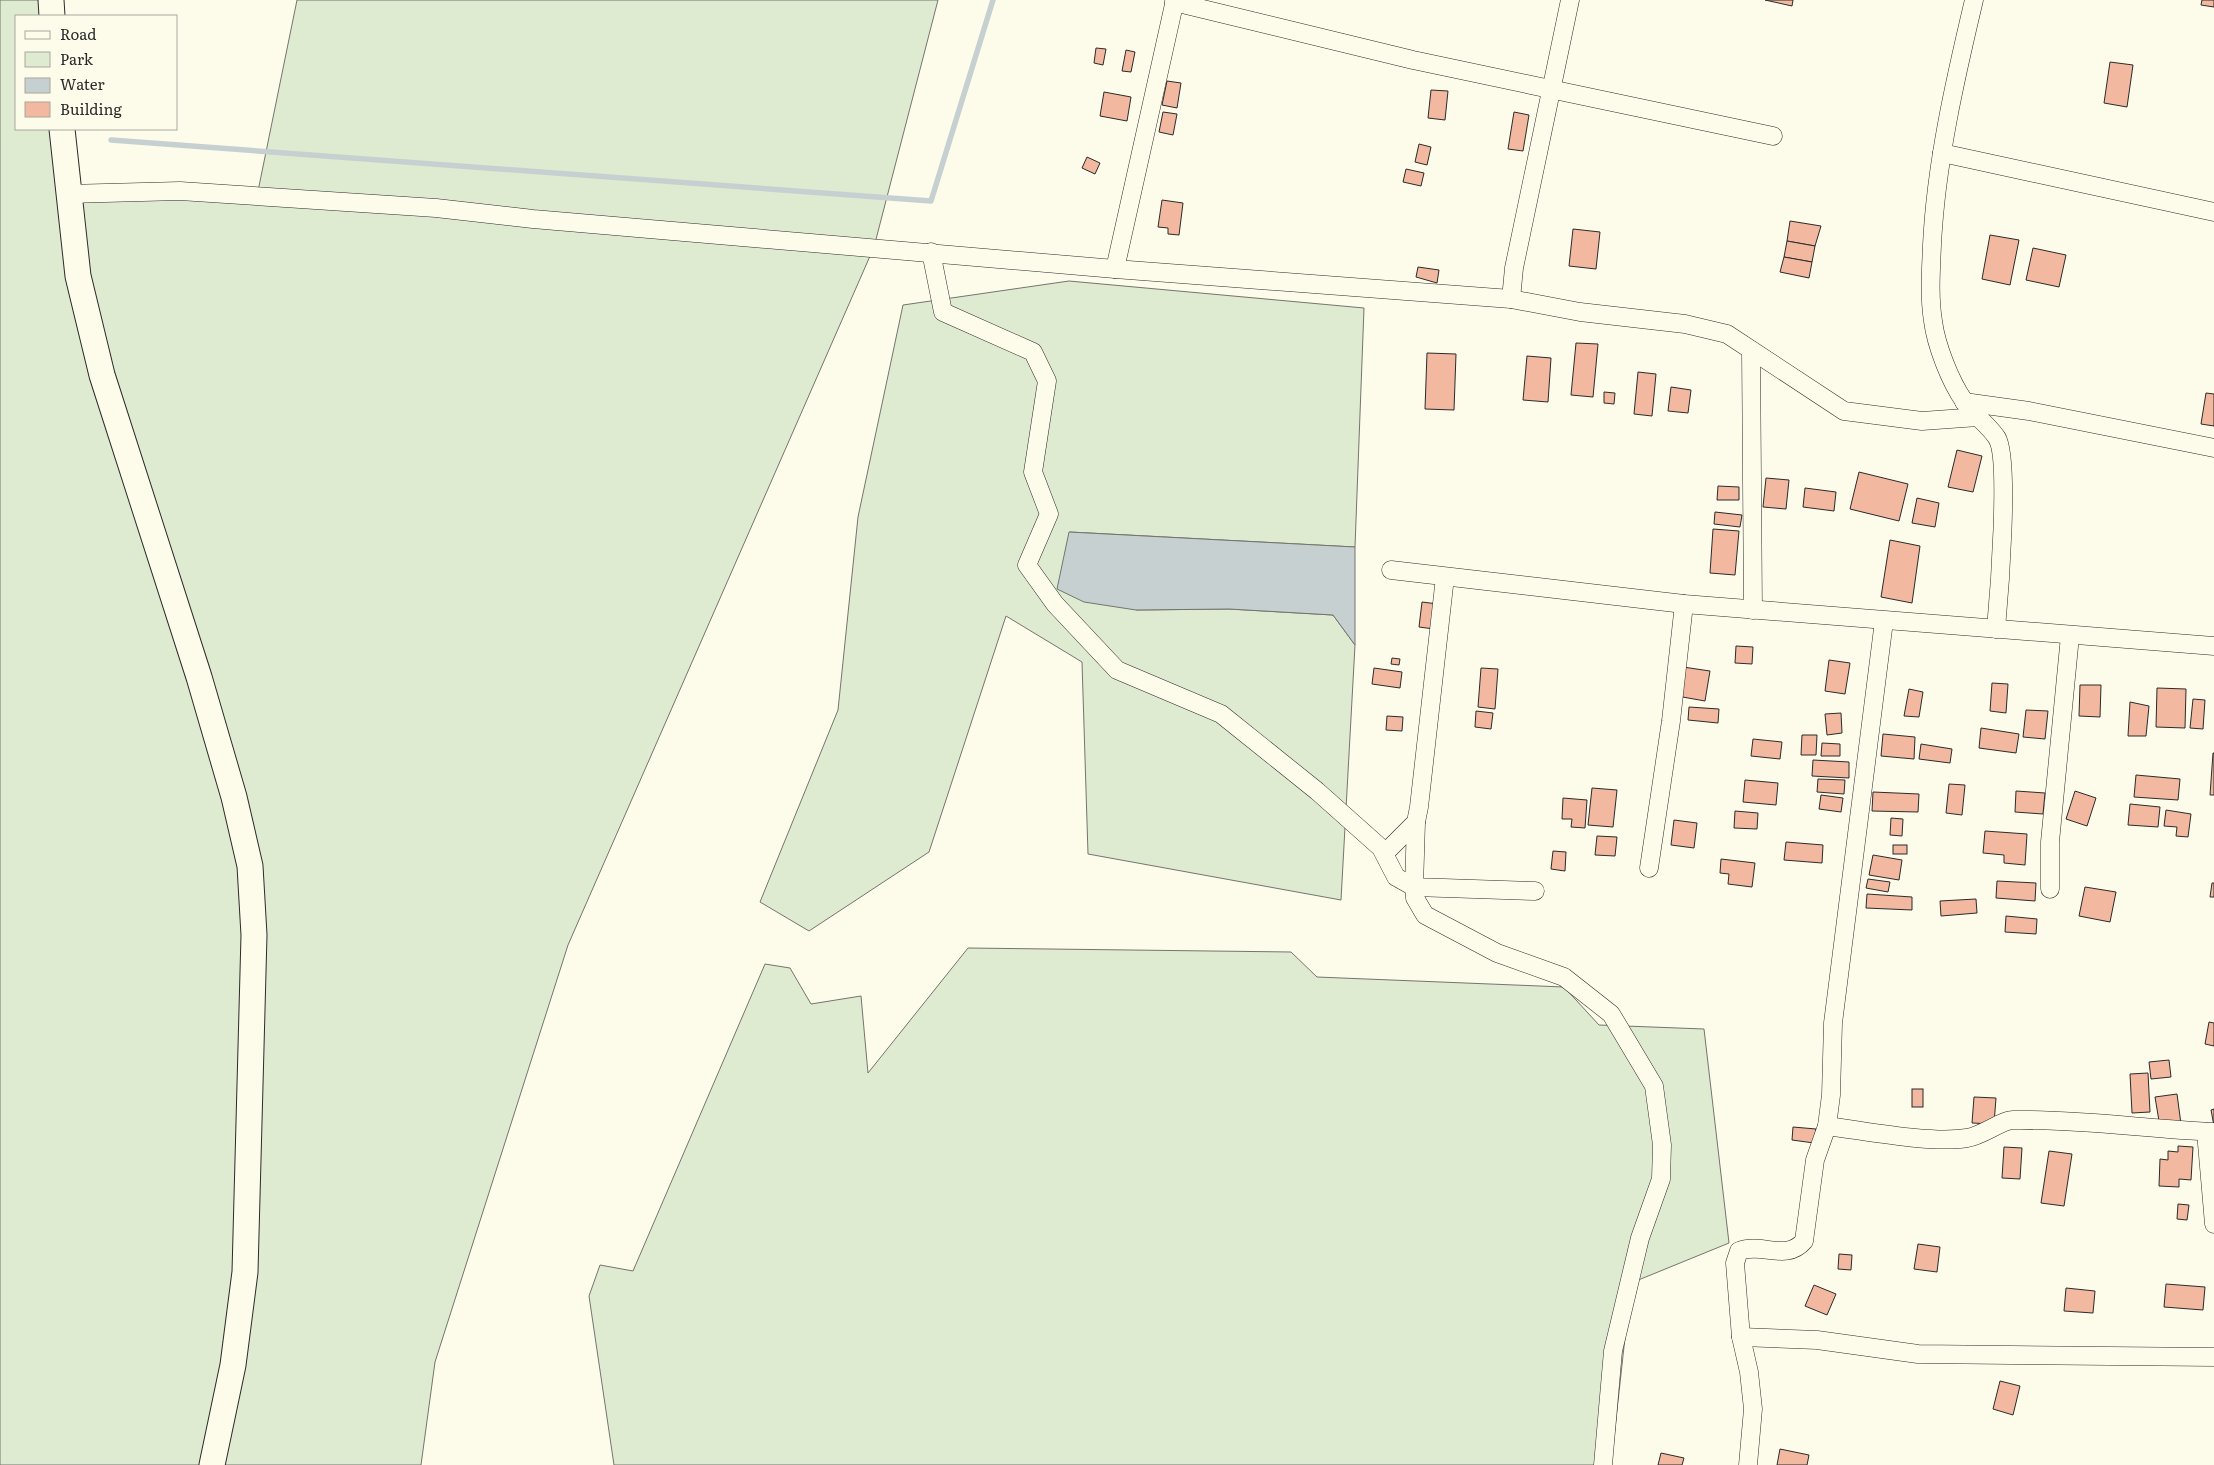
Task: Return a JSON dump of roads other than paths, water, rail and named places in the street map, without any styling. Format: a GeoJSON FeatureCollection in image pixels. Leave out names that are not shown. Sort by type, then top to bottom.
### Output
{"type":"FeatureCollection","features":[{"type":"Feature","properties":{"kind":"main road"},"geometry":{"type":"LineString","coordinates":[[51,0],[52,15]]}},
{"type":"Feature","properties":{"kind":"main road"},"geometry":{"type":"LineString","coordinates":[[62,130],[67,194],[78,276],[102,375],[199,676],[234,797],[250,866],[254,935],[245,1272],[233,1365],[212,1465]]}},
{"type":"Feature","properties":{"kind":"street"},"geometry":{"type":"LineString","coordinates":[[1511,299],[1514,268],[1570,0]]}},
{"type":"Feature","properties":{"kind":"street"},"geometry":{"type":"LineString","coordinates":[[1974,0],[1942,153],[1934,212],[1931,270],[1933,321],[1949,375],[1964,402],[1997,438],[2003,460],[2000,586],[1996,629]]}},
{"type":"Feature","properties":{"kind":"street"},"geometry":{"type":"LineString","coordinates":[[1115,270],[1175,1],[1413,60],[1773,136]]}},
{"type":"Feature","properties":{"kind":"street"},"geometry":{"type":"LineString","coordinates":[[1942,153],[2214,212]]}},
{"type":"Feature","properties":{"kind":"street"},"geometry":{"type":"LineString","coordinates":[[67,194],[180,191],[426,207],[533,219],[930,252],[1115,270],[1511,299],[1580,312],[1684,324],[1728,334],[1844,411],[1922,421],[1978,417]]}},
{"type":"Feature","properties":{"kind":"street"},"geometry":{"type":"LineString","coordinates":[[930,252],[943,312],[1033,352],[1047,381],[1033,472],[1049,514],[1027,565],[1055,604],[1117,670],[1221,714],[1317,791],[1385,853],[1396,877],[1414,887],[1535,891]]}},
{"type":"Feature","properties":{"kind":"street"},"geometry":{"type":"LineString","coordinates":[[1751,350],[1753,610]]}},
{"type":"Feature","properties":{"kind":"street"},"geometry":{"type":"LineString","coordinates":[[1964,402],[2038,413],[2214,448]]}},
{"type":"Feature","properties":{"kind":"street"},"geometry":{"type":"LineString","coordinates":[[1391,570],[1684,604],[2214,646]]}},
{"type":"Feature","properties":{"kind":"street"},"geometry":{"type":"LineString","coordinates":[[1445,576],[1416,822],[1414,887],[1416,898],[1425,915],[1497,953],[1564,977],[1610,1014],[1654,1086],[1662,1145],[1661,1179],[1640,1238],[1613,1351],[1603,1465]]}},
{"type":"Feature","properties":{"kind":"street"},"geometry":{"type":"LineString","coordinates":[[1649,868],[1671,721],[1684,604]]}},
{"type":"Feature","properties":{"kind":"street"},"geometry":{"type":"LineString","coordinates":[[1748,1465],[1753,1409],[1749,1372],[1741,1337],[1735,1263],[1739,1251],[1748,1247],[1784,1252],[1798,1249],[1804,1241],[1815,1160],[1827,1126],[1831,1095],[1833,1023],[1884,621]]}},
{"type":"Feature","properties":{"kind":"street"},"geometry":{"type":"LineString","coordinates":[[2050,889],[2050,842],[2070,636]]}},
{"type":"Feature","properties":{"kind":"street"},"geometry":{"type":"LineString","coordinates":[[1385,853],[1416,822]]}},
{"type":"Feature","properties":{"kind":"street"},"geometry":{"type":"LineString","coordinates":[[1827,1126],[1940,1139],[1968,1138],[1991,1130],[2009,1120],[2061,1120],[2210,1132],[2214,1224]]}},
{"type":"Feature","properties":{"kind":"street"},"geometry":{"type":"LineString","coordinates":[[1741,1337],[1817,1340],[1918,1354],[2214,1357]]}},
{"type":"Feature","properties":{"kind":"water"},"geometry":{"type":"Polygon","coordinates":[[[1069,532],[1355,547],[1355,645],[1333,615],[1229,609],[1136,610],[1084,602],[1057,589],[1069,532]]]}},
{"type":"Feature","properties":{"kind":"waterway"},"geometry":{"type":"LineString","coordinates":[[111,140],[931,201],[993,0]]}}]}
